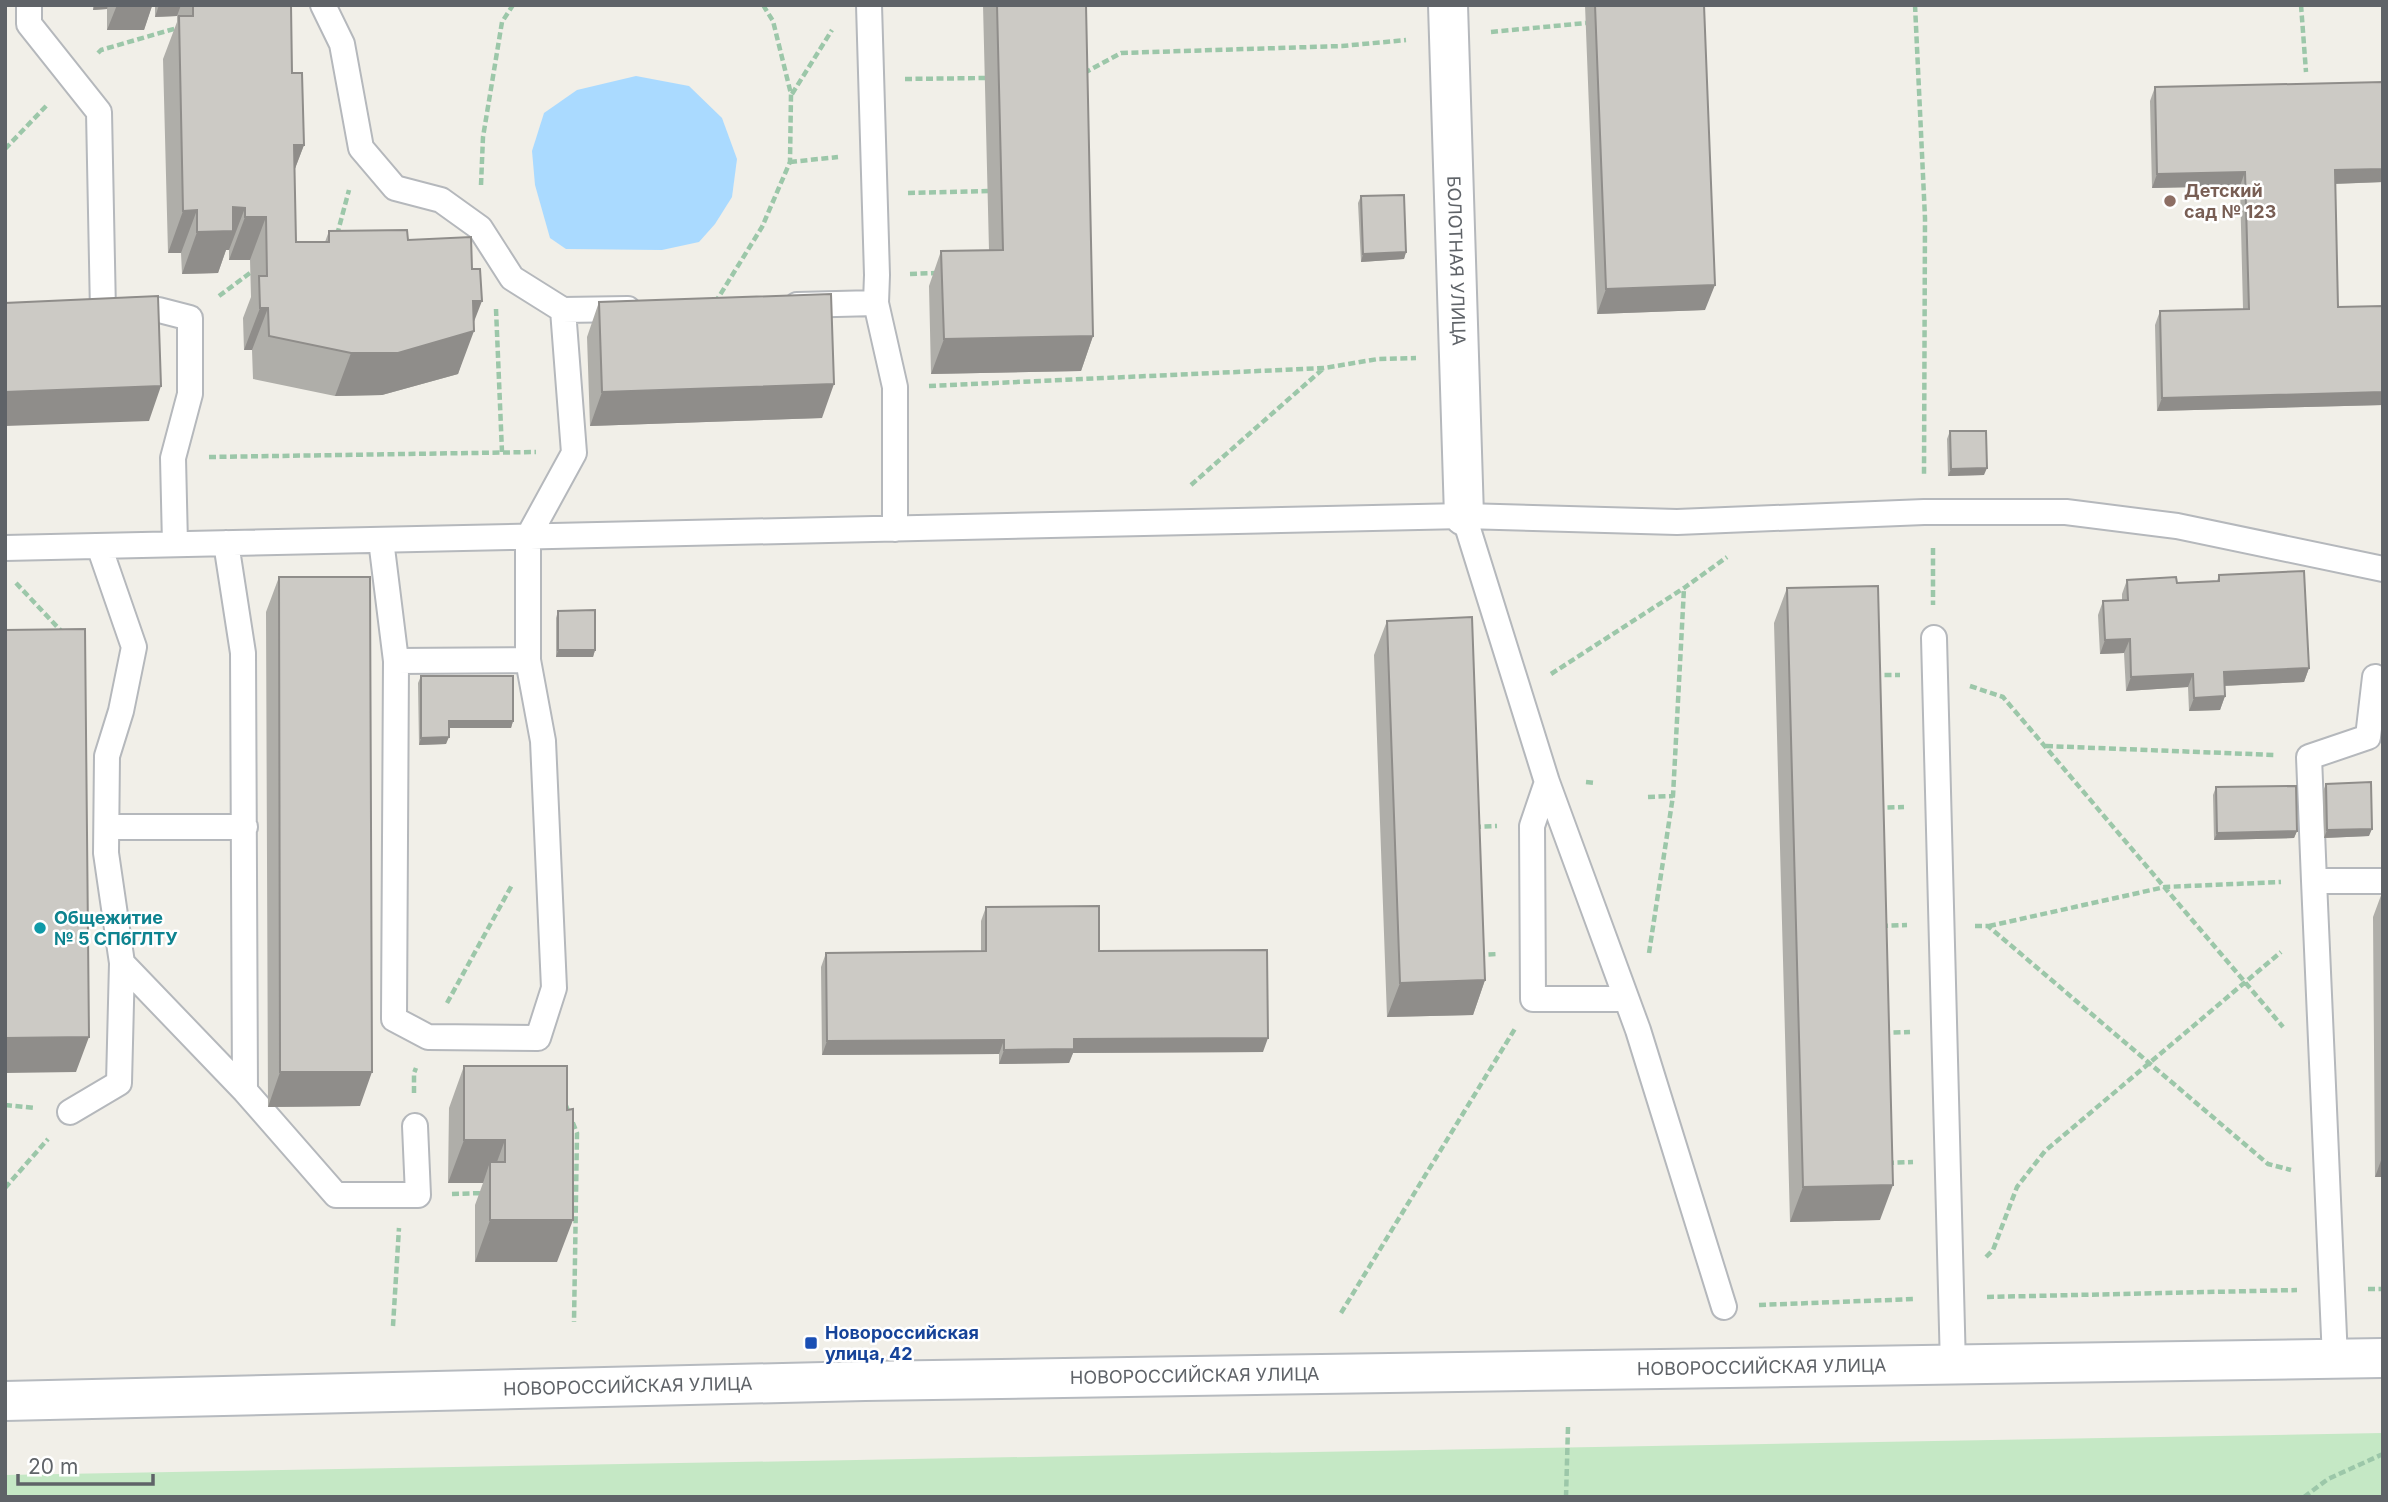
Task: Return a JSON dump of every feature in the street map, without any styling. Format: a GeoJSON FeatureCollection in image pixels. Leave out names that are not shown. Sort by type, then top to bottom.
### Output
{"type":"FeatureCollection","features":[{"type":"Feature","properties":{"kind":"main road","name":"БОЛОТНАЯ УЛИЦА"},"geometry":{"type":"LineString","coordinates":[[1448,5],[1464,516]]}},
{"type":"Feature","properties":{"kind":"main road","name":"НОВОРОССИЙСКАЯ УЛИЦА"},"geometry":{"type":"LineString","coordinates":[[5,1401],[865,1381],[1953,1367],[2383,1358]]}},
{"type":"Feature","properties":{"kind":"lane"},"geometry":{"type":"LineString","coordinates":[[29,5],[29,24],[99,112],[103,312]]}},
{"type":"Feature","properties":{"kind":"lane"},"geometry":{"type":"LineString","coordinates":[[323,5],[342,44],[361,148],[395,188],[441,200],[480,228],[512,278],[562,310],[645,309]]}},
{"type":"Feature","properties":{"kind":"lane"},"geometry":{"type":"LineString","coordinates":[[869,5],[876,303],[895,387],[895,529]]}},
{"type":"Feature","properties":{"kind":"lane"},"geometry":{"type":"LineString","coordinates":[[713,307],[876,303]]}},
{"type":"Feature","properties":{"kind":"lane"},"geometry":{"type":"LineString","coordinates":[[75,313],[159,310],[190,317],[190,394],[173,458],[174,544]]}},
{"type":"Feature","properties":{"kind":"lane"},"geometry":{"type":"LineString","coordinates":[[381,540],[396,661],[394,1019],[428,1037],[538,1038],[555,988],[543,741],[528,660],[528,537],[574,453],[562,310]]}},
{"type":"Feature","properties":{"kind":"lane"},"geometry":{"type":"LineString","coordinates":[[5,548],[1464,516],[1678,522],[1928,512],[2066,512],[2177,526],[2383,569]]}},
{"type":"Feature","properties":{"kind":"lane"},"geometry":{"type":"LineString","coordinates":[[1464,516],[1547,782],[1626,999],[1724,1307]]}},
{"type":"Feature","properties":{"kind":"lane"},"geometry":{"type":"LineString","coordinates":[[226,543],[243,653],[245,1091]]}},
{"type":"Feature","properties":{"kind":"lane"},"geometry":{"type":"LineString","coordinates":[[71,1112],[119,1083],[122,963],[106,853],[107,756],[121,711],[134,647],[99,546]]}},
{"type":"Feature","properties":{"kind":"lane"},"geometry":{"type":"LineString","coordinates":[[1934,638],[1953,1367]]}},
{"type":"Feature","properties":{"kind":"lane"},"geometry":{"type":"LineString","coordinates":[[396,661],[528,660]]}},
{"type":"Feature","properties":{"kind":"lane"},"geometry":{"type":"LineString","coordinates":[[2335,1359],[2309,757],[2368,737],[2375,677]]}},
{"type":"Feature","properties":{"kind":"lane"},"geometry":{"type":"LineString","coordinates":[[1547,782],[1532,826],[1533,999],[1626,999]]}},
{"type":"Feature","properties":{"kind":"lane"},"geometry":{"type":"LineString","coordinates":[[107,827],[244,827]]}},
{"type":"Feature","properties":{"kind":"lane"},"geometry":{"type":"LineString","coordinates":[[2314,881],[2383,881]]}},
{"type":"Feature","properties":{"kind":"lane"},"geometry":{"type":"LineString","coordinates":[[122,963],[245,1091],[336,1195],[418,1195],[415,1126]]}},
{"type":"Feature","properties":{"kind":"path"},"geometry":{"type":"LineString","coordinates":[[480,228],[483,137],[502,22],[513,5]]}},
{"type":"Feature","properties":{"kind":"path"},"geometry":{"type":"LineString","coordinates":[[713,307],[762,227],[790,162],[791,94],[773,21],[763,5]]}},
{"type":"Feature","properties":{"kind":"path"},"geometry":{"type":"LineString","coordinates":[[1914,5],[1925,218],[1928,512],[1934,638]]}},
{"type":"Feature","properties":{"kind":"path"},"geometry":{"type":"LineString","coordinates":[[2301,5],[2306,72]]}},
{"type":"Feature","properties":{"kind":"path"},"geometry":{"type":"LineString","coordinates":[[1486,32],[1586,23]]}},
{"type":"Feature","properties":{"kind":"path"},"geometry":{"type":"LineString","coordinates":[[791,94],[834,27]]}},
{"type":"Feature","properties":{"kind":"path"},"geometry":{"type":"LineString","coordinates":[[1074,79],[1121,53],[1342,46]]}},
{"type":"Feature","properties":{"kind":"path"},"geometry":{"type":"LineString","coordinates":[[871,80],[985,78]]}},
{"type":"Feature","properties":{"kind":"path"},"geometry":{"type":"LineString","coordinates":[[334,247],[361,148]]}},
{"type":"Feature","properties":{"kind":"path"},"geometry":{"type":"LineString","coordinates":[[790,162],[873,153]]}},
{"type":"Feature","properties":{"kind":"path"},"geometry":{"type":"LineString","coordinates":[[874,194],[988,191]]}},
{"type":"Feature","properties":{"kind":"path"},"geometry":{"type":"LineString","coordinates":[[877,275],[943,273]]}},
{"type":"Feature","properties":{"kind":"path"},"geometry":{"type":"LineString","coordinates":[[495,297],[502,452]]}},
{"type":"Feature","properties":{"kind":"path"},"geometry":{"type":"LineString","coordinates":[[895,387],[1324,368],[1378,359],[1458,356]]}},
{"type":"Feature","properties":{"kind":"path"},"geometry":{"type":"LineString","coordinates":[[1149,523],[1324,368]]}},
{"type":"Feature","properties":{"kind":"path"},"geometry":{"type":"LineString","coordinates":[[173,458],[574,453]]}},
{"type":"Feature","properties":{"kind":"path"},"geometry":{"type":"LineString","coordinates":[[1519,695],[1684,588],[1781,517]]}},
{"type":"Feature","properties":{"kind":"path"},"geometry":{"type":"LineString","coordinates":[[14,582],[69,639]]}},
{"type":"Feature","properties":{"kind":"path"},"geometry":{"type":"LineString","coordinates":[[1648,961],[1673,796],[1684,588]]}},
{"type":"Feature","properties":{"kind":"path"},"geometry":{"type":"LineString","coordinates":[[1935,674],[2003,697],[2322,1072]]}},
{"type":"Feature","properties":{"kind":"path"},"geometry":{"type":"LineString","coordinates":[[2045,746],[2309,757]]}},
{"type":"Feature","properties":{"kind":"path"},"geometry":{"type":"LineString","coordinates":[[1648,797],[1673,796]]}},
{"type":"Feature","properties":{"kind":"path"},"geometry":{"type":"LineString","coordinates":[[415,1126],[414,1073],[428,1037],[515,879],[548,851]]}},
{"type":"Feature","properties":{"kind":"path"},"geometry":{"type":"LineString","coordinates":[[1941,924],[1988,926],[2165,887],[2314,881]]}},
{"type":"Feature","properties":{"kind":"path"},"geometry":{"type":"LineString","coordinates":[[1951,1298],[1993,1250],[2017,1187],[2045,1151],[2315,923]]}},
{"type":"Feature","properties":{"kind":"path"},"geometry":{"type":"LineString","coordinates":[[1988,926],[2268,1164],[2327,1178]]}},
{"type":"Feature","properties":{"kind":"path"},"geometry":{"type":"LineString","coordinates":[[1341,1313],[1533,999]]}},
{"type":"Feature","properties":{"kind":"path"},"geometry":{"type":"LineString","coordinates":[[562,1097],[577,1133],[574,1322]]}},
{"type":"Feature","properties":{"kind":"path"},"geometry":{"type":"LineString","coordinates":[[5,1188],[71,1112]]}},
{"type":"Feature","properties":{"kind":"path"},"geometry":{"type":"LineString","coordinates":[[393,1326],[401,1196]]}},
{"type":"Feature","properties":{"kind":"path"},"geometry":{"type":"LineString","coordinates":[[1724,1307],[1951,1298],[2383,1289]]}},
{"type":"Feature","properties":{"kind":"path"},"geometry":{"type":"LineString","coordinates":[[1566,1497],[1568,1427]]}},
{"type":"Feature","properties":{"kind":"path"},"geometry":{"type":"LineString","coordinates":[[2304,1497],[2328,1479],[2383,1454]]}},
{"type":"Feature","properties":{"kind":"green space"},"geometry":{"type":"Polygon","coordinates":[[[2383,1433],[2383,1497],[5,1497],[5,1475],[2383,1433]]]}},
{"type":"Feature","properties":{"kind":"water"},"geometry":{"type":"Polygon","coordinates":[[[636,76],[689,86],[722,118],[737,159],[732,197],[715,224],[699,242],[662,250],[566,249],[550,238],[535,185],[532,151],[544,113],[577,90],[636,76]]]}},
{"type":"Feature","properties":{"kind":"building"},"geometry":{"type":"Polygon","coordinates":[[[193,5],[291,5],[292,73],[302,73],[304,145],[294,145],[296,242],[329,242],[329,231],[407,230],[408,240],[471,237],[472,269],[480,269],[482,301],[473,301],[474,331],[398,353],[351,353],[269,336],[268,308],[260,308],[259,276],[267,276],[266,217],[245,217],[245,208],[233,207],[233,231],[197,232],[197,210],[183,211],[179,16],[193,16],[193,5]]]}},
{"type":"Feature","properties":{"kind":"building"},"geometry":{"type":"Polygon","coordinates":[[[997,5],[1086,5],[1093,336],[944,339],[941,251],[1003,250],[997,5]]]}},
{"type":"Feature","properties":{"kind":"building"},"geometry":{"type":"Polygon","coordinates":[[[1595,5],[1704,5],[1715,285],[1606,289],[1595,5]]]}},
{"type":"Feature","properties":{"kind":"building"},"geometry":{"type":"Polygon","coordinates":[[[2383,82],[2383,169],[2335,170],[2338,307],[2383,306],[2383,392],[2162,398],[2160,311],[2249,309],[2245,172],[2157,174],[2155,87],[2383,82]]]}},
{"type":"Feature","properties":{"kind":"building"},"geometry":{"type":"Polygon","coordinates":[[[1404,195],[1406,252],[1363,254],[1361,196],[1404,195]]]}},
{"type":"Feature","properties":{"kind":"building"},"geometry":{"type":"Polygon","coordinates":[[[831,294],[834,384],[602,392],[599,302],[831,294]]]}},
{"type":"Feature","properties":{"kind":"building"},"geometry":{"type":"Polygon","coordinates":[[[158,296],[161,386],[5,392],[5,303],[158,296]]]}},
{"type":"Feature","properties":{"kind":"building"},"geometry":{"type":"Polygon","coordinates":[[[1950,431],[1986,431],[1987,468],[1951,469],[1950,431]]]}},
{"type":"Feature","properties":{"kind":"building"},"geometry":{"type":"Polygon","coordinates":[[[2304,571],[2309,668],[2224,672],[2225,696],[2194,698],[2193,674],[2131,677],[2130,639],[2105,640],[2103,601],[2128,600],[2127,580],[2176,577],[2177,583],[2219,581],[2219,575],[2304,571]]]}},
{"type":"Feature","properties":{"kind":"building"},"geometry":{"type":"Polygon","coordinates":[[[279,577],[370,577],[372,1072],[280,1072],[279,577]]]}},
{"type":"Feature","properties":{"kind":"building"},"geometry":{"type":"Polygon","coordinates":[[[1878,586],[1893,1185],[1803,1187],[1787,588],[1878,586]]]}},
{"type":"Feature","properties":{"kind":"building"},"geometry":{"type":"Polygon","coordinates":[[[595,610],[595,650],[558,650],[558,611],[595,610]]]}},
{"type":"Feature","properties":{"kind":"building"},"geometry":{"type":"Polygon","coordinates":[[[1472,617],[1485,980],[1400,983],[1387,621],[1472,617]]]}},
{"type":"Feature","properties":{"kind":"building","name":"Общежитие № 5 СПбГЛТУ"},"geometry":{"type":"Polygon","coordinates":[[[85,629],[89,1037],[5,1038],[5,630],[85,629]]]}},
{"type":"Feature","properties":{"kind":"building"},"geometry":{"type":"Polygon","coordinates":[[[421,676],[513,676],[513,721],[449,721],[449,737],[421,738],[421,676]]]}},
{"type":"Feature","properties":{"kind":"building"},"geometry":{"type":"Polygon","coordinates":[[[2371,782],[2372,829],[2327,830],[2326,784],[2371,782]]]}},
{"type":"Feature","properties":{"kind":"building"},"geometry":{"type":"Polygon","coordinates":[[[2296,786],[2297,831],[2217,833],[2216,787],[2296,786]]]}},
{"type":"Feature","properties":{"kind":"building"},"geometry":{"type":"Polygon","coordinates":[[[1099,906],[1099,951],[1267,950],[1268,1038],[1074,1039],[1074,1049],[1004,1050],[1004,1040],[827,1041],[826,953],[986,951],[986,907],[1099,906]]]}},
{"type":"Feature","properties":{"kind":"building"},"geometry":{"type":"Polygon","coordinates":[[[464,1066],[567,1066],[567,1110],[573,1109],[573,1220],[490,1220],[490,1162],[505,1162],[505,1140],[464,1140],[464,1066]]]}},
{"type":"Feature","properties":{"kind":"place","name":"Детский сад № 123"},"geometry":{"type":"Point","coordinates":[2170,201]}},
{"type":"Feature","properties":{"kind":"place","name":"Общежитие № 5 СПбГЛТУ"},"geometry":{"type":"Point","coordinates":[40,928]}},
{"type":"Feature","properties":{"kind":"place","name":"Новороссийская улица, 42"},"geometry":{"type":"Point","coordinates":[811,1343]}}]}
